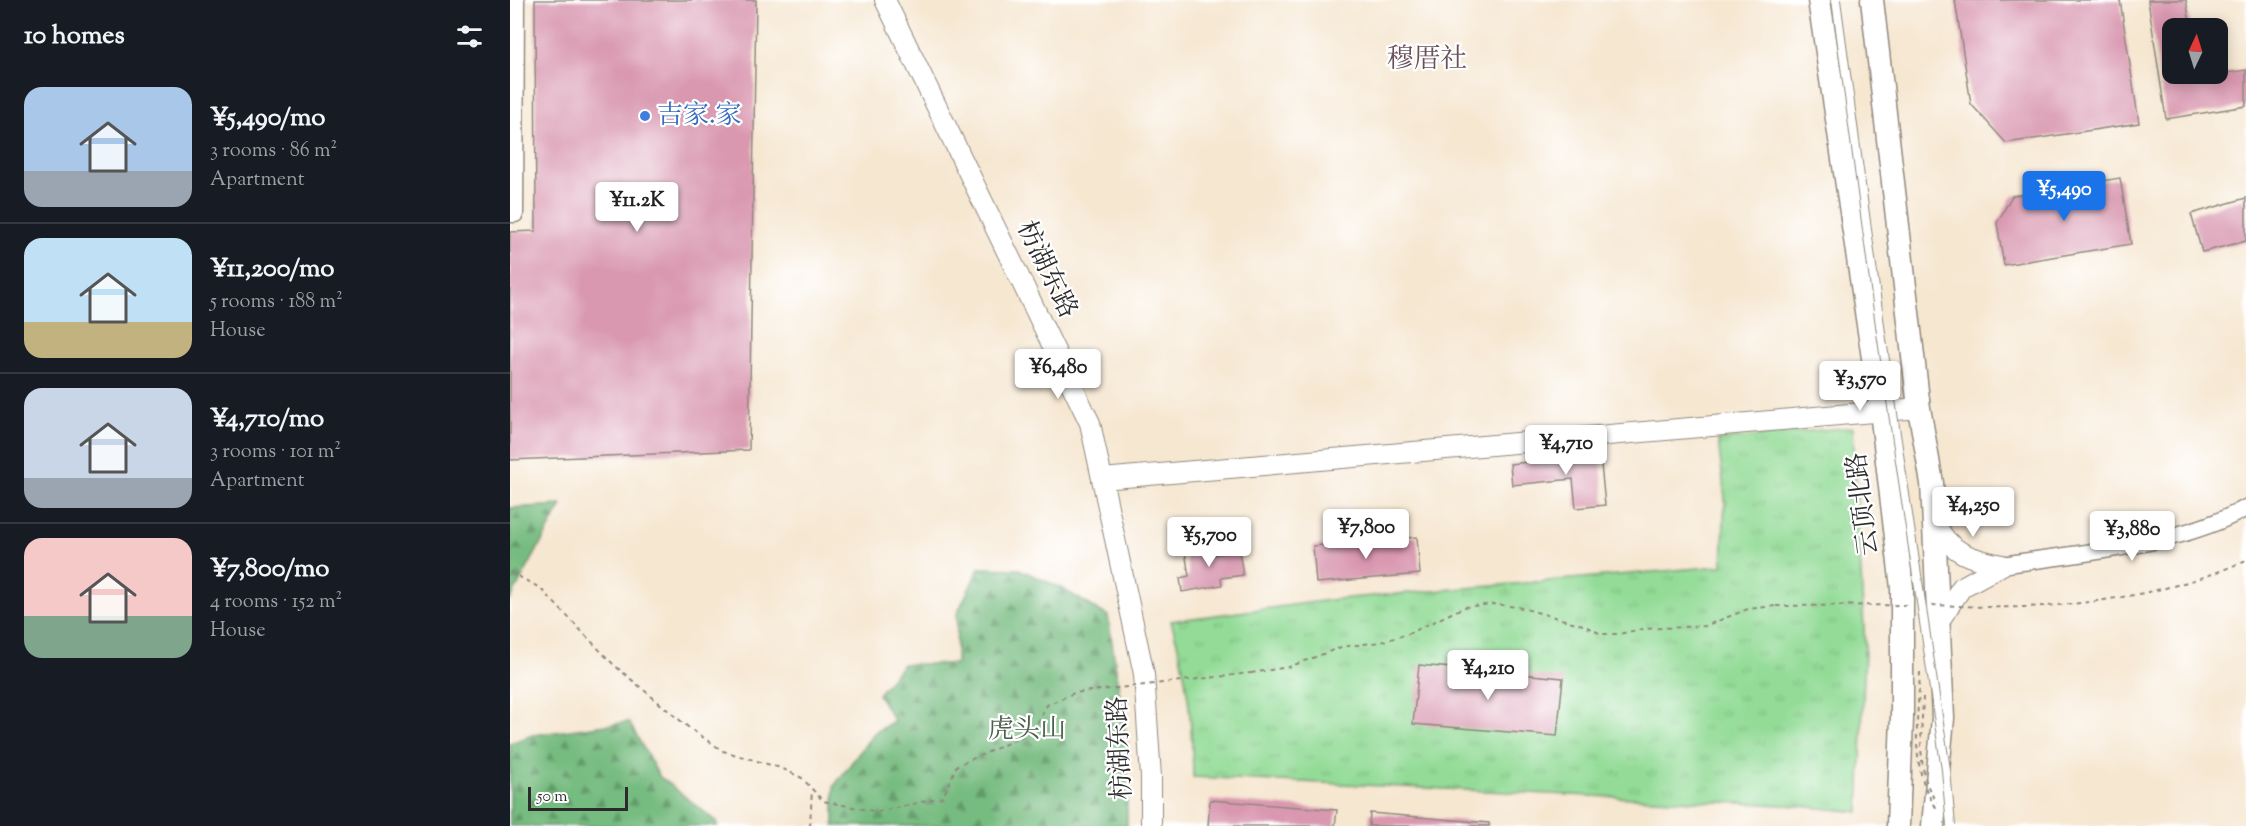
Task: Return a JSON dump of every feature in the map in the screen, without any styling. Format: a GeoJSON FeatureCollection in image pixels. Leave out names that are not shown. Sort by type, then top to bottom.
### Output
{"type":"FeatureCollection","features":[{"type":"Feature","properties":{"kind":"main road","name":"云顶北路"},"geometry":{"type":"LineString","coordinates":[[1819,0],[1881,411],[1902,588],[1902,717],[1898,826]]}},
{"type":"Feature","properties":{"kind":"main road"},"geometry":{"type":"LineString","coordinates":[[1872,0],[1919,408],[1932,483],[1943,718],[1933,826]]}},
{"type":"Feature","properties":{"kind":"street"},"geometry":{"type":"LineString","coordinates":[[510,214],[515,214],[516,0]]}},
{"type":"Feature","properties":{"kind":"street","name":"枋湖东路"},"geometry":{"type":"LineString","coordinates":[[885,0],[1090,423],[1144,674],[1152,777],[1151,826]]}},
{"type":"Feature","properties":{"kind":"street"},"geometry":{"type":"LineString","coordinates":[[1102,479],[1919,408]]}},
{"type":"Feature","properties":{"kind":"street"},"geometry":{"type":"LineString","coordinates":[[1938,621],[1962,587],[2002,566],[2130,545],[2223,521],[2246,508]]}},
{"type":"Feature","properties":{"kind":"street"},"geometry":{"type":"LineString","coordinates":[[1934,521],[1940,534],[1955,549],[1974,560],[2002,566]]}},
{"type":"Feature","properties":{"kind":"lane"},"geometry":{"type":"LineString","coordinates":[[1836,0],[1887,379],[1946,770],[1951,826]]}},
{"type":"Feature","properties":{"kind":"path"},"geometry":{"type":"LineString","coordinates":[[510,572],[540,588],[614,665],[687,727],[723,751],[781,768],[802,778],[823,801],[878,812],[943,797],[957,765],[995,751],[1007,741],[1033,731],[1047,705],[1074,693],[1289,667],[1341,647],[1380,642],[1408,634],[1464,607],[1493,604],[1518,607],[1583,625],[1601,633],[1619,634],[1642,629],[1705,626],[1748,609],[1776,606],[2041,607],[2115,598],[2184,581],[2246,560]]}},
{"type":"Feature","properties":{"kind":"path"},"geometry":{"type":"LineString","coordinates":[[810,826],[812,789]]}},
{"type":"Feature","properties":{"kind":"green space"},"geometry":{"type":"Polygon","coordinates":[[[1853,427],[1865,647],[1859,812],[1801,806],[1193,777],[1188,698],[1171,621],[1338,599],[1722,566],[1725,498],[1718,440],[1853,427]]]}},
{"type":"Feature","properties":{"kind":"green space"},"geometry":{"type":"Polygon","coordinates":[[[562,505],[510,600],[510,508],[562,505]]]}},
{"type":"Feature","properties":{"kind":"green space","name":"虎头山"},"geometry":{"type":"Polygon","coordinates":[[[979,568],[1019,569],[1061,588],[1108,616],[1127,743],[1127,826],[834,826],[834,786],[874,733],[894,721],[878,694],[903,664],[956,664],[957,614],[979,568]]]}},
{"type":"Feature","properties":{"kind":"green space"},"geometry":{"type":"Polygon","coordinates":[[[629,722],[659,776],[716,821],[718,826],[510,826],[510,743],[533,735],[629,722]]]}},
{"type":"Feature","properties":{"kind":"building","name":"吉家.家"},"geometry":{"type":"Polygon","coordinates":[[[535,0],[756,0],[749,450],[510,460],[510,232],[536,231],[535,0]]]}},
{"type":"Feature","properties":{"kind":"building"},"geometry":{"type":"Polygon","coordinates":[[[1955,0],[2120,0],[2139,123],[2006,143],[1971,104],[1955,0]]]}},
{"type":"Feature","properties":{"kind":"building"},"geometry":{"type":"Polygon","coordinates":[[[2148,0],[2186,0],[2189,18],[2162,18],[2162,84],[2228,84],[2228,73],[2246,70],[2246,106],[2166,119],[2148,0]]]}},
{"type":"Feature","properties":{"kind":"building"},"geometry":{"type":"Polygon","coordinates":[[[2120,178],[2131,244],[2004,265],[1997,223],[2012,196],[2120,178]]]}},
{"type":"Feature","properties":{"kind":"building"},"geometry":{"type":"Polygon","coordinates":[[[2246,198],[2246,241],[2202,252],[2191,214],[2246,198]]]}},
{"type":"Feature","properties":{"kind":"building"},"geometry":{"type":"Polygon","coordinates":[[[1600,454],[1605,505],[1576,508],[1573,479],[1512,485],[1510,464],[1600,454]]]}},
{"type":"Feature","properties":{"kind":"building"},"geometry":{"type":"Polygon","coordinates":[[[1417,537],[1420,574],[1316,583],[1313,546],[1417,537]]]}},
{"type":"Feature","properties":{"kind":"building"},"geometry":{"type":"Polygon","coordinates":[[[1205,542],[1207,556],[1239,551],[1243,575],[1221,578],[1222,585],[1182,592],[1180,578],[1189,576],[1184,545],[1205,542]]]}},
{"type":"Feature","properties":{"kind":"building"},"geometry":{"type":"Polygon","coordinates":[[[1419,665],[1563,678],[1557,736],[1413,724],[1419,665]]]}},
{"type":"Feature","properties":{"kind":"building"},"geometry":{"type":"Polygon","coordinates":[[[1210,800],[1337,810],[1335,826],[1208,826],[1210,800]]]}},
{"type":"Feature","properties":{"kind":"building"},"geometry":{"type":"Polygon","coordinates":[[[1370,813],[1489,823],[1489,826],[1369,826],[1370,813]]]}},
{"type":"Feature","properties":{"kind":"place","name":"吉家.家"},"geometry":{"type":"Point","coordinates":[645,116]}},
{"type":"Feature","properties":{"kind":"district","name":"穆厝社"},"geometry":{"type":"Point","coordinates":[1427,60]}}]}
